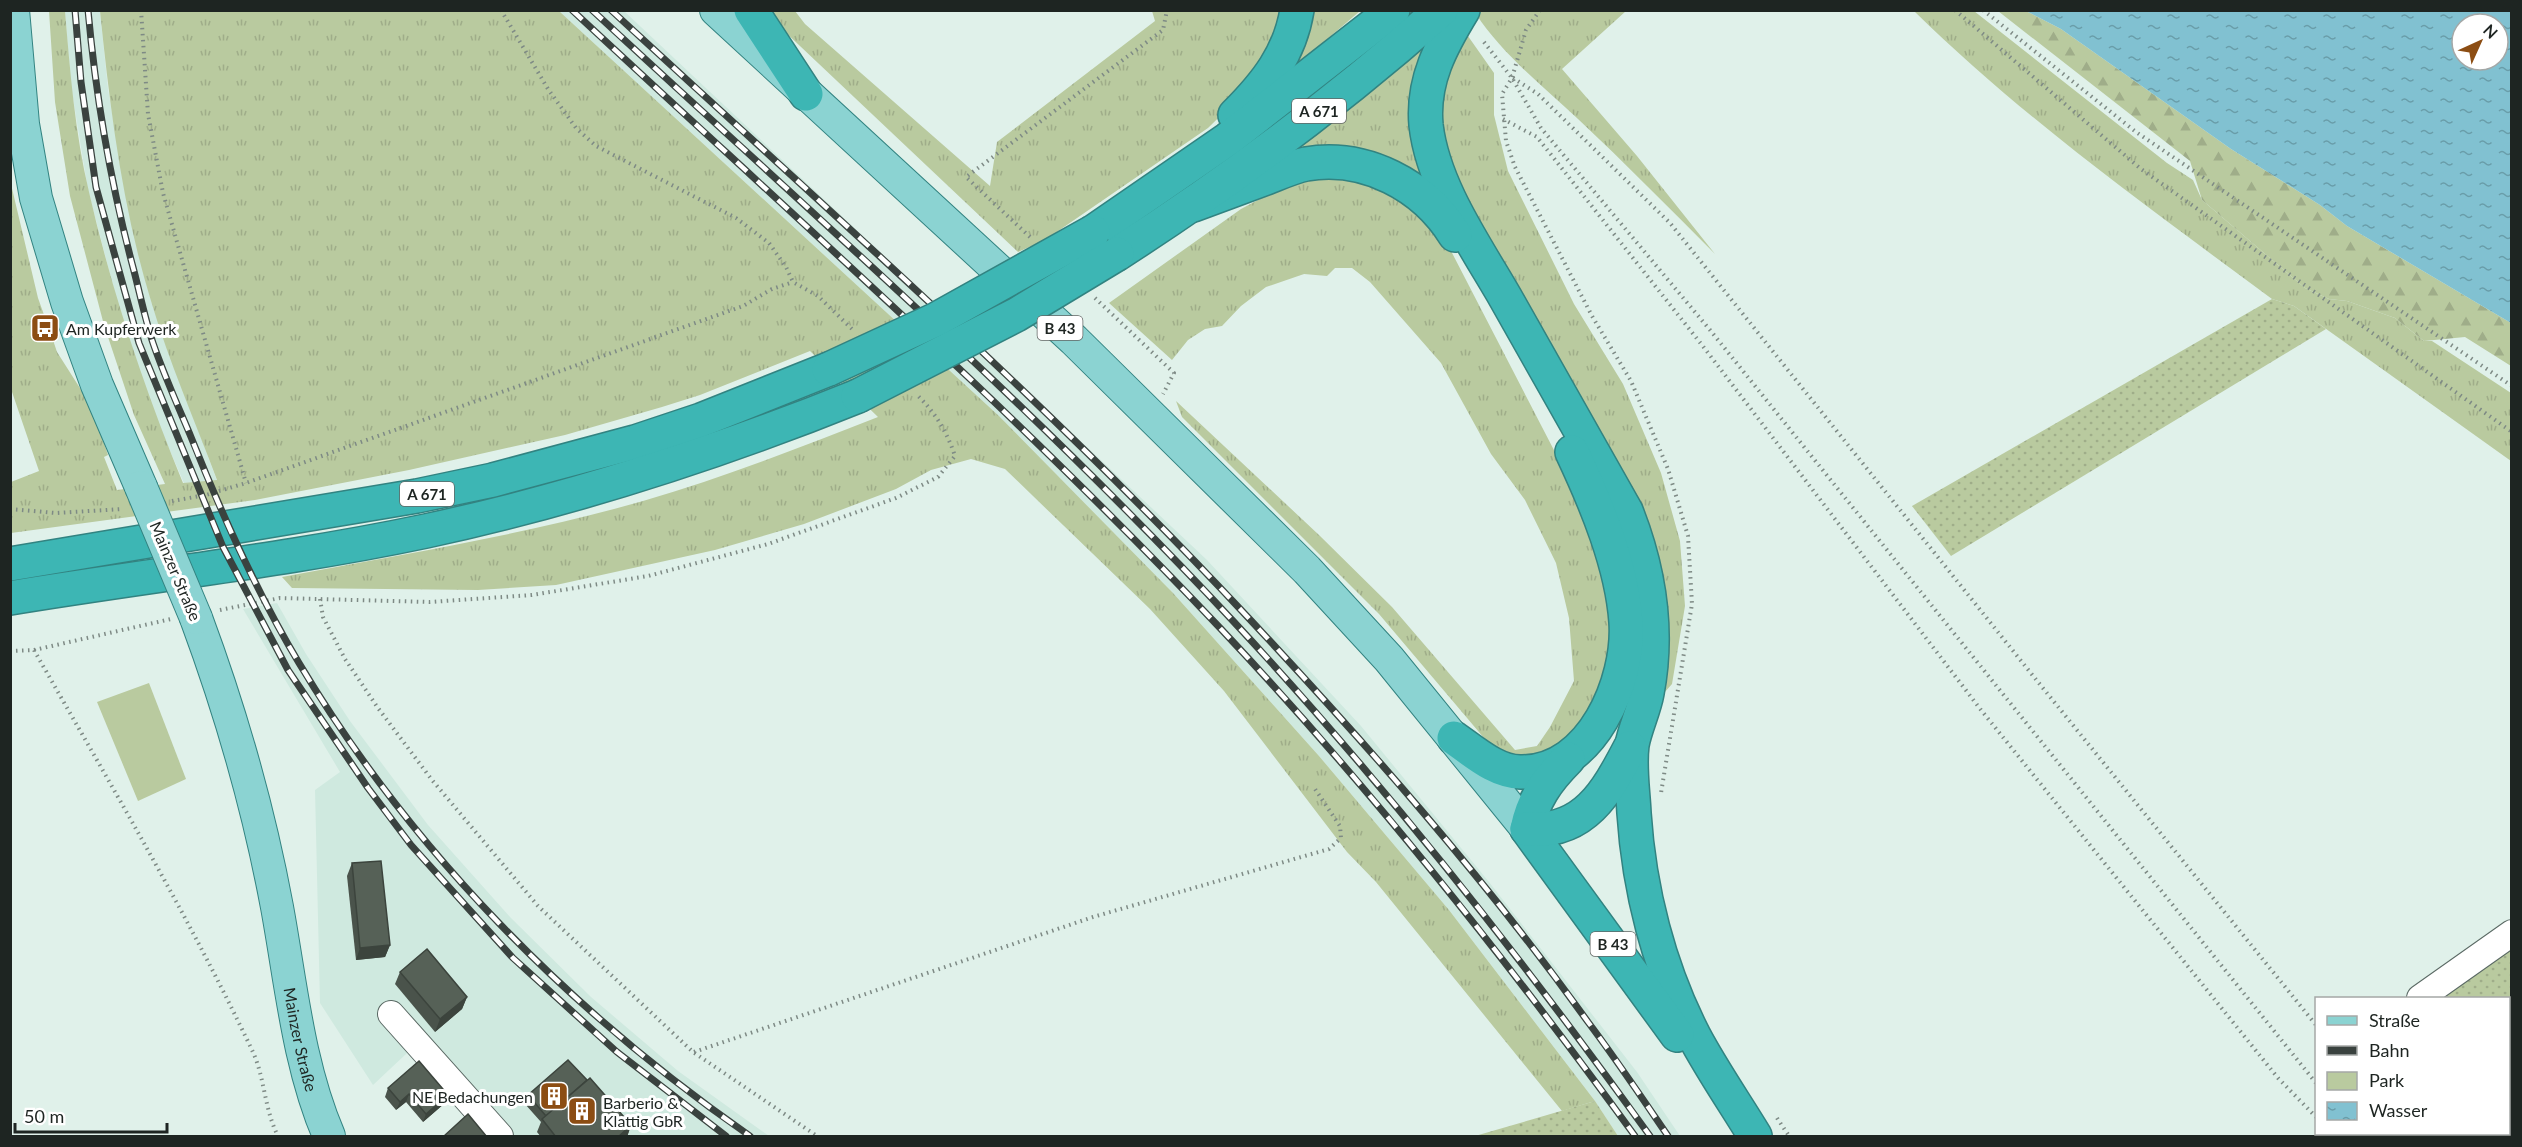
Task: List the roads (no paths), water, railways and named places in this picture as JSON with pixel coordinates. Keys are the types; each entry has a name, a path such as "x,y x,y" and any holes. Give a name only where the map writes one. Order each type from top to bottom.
{"highway":[{"path":"751,10 806,94"},
{"path":"1171,180 1255,95 1275,70 1293,34 1297,10"},
{"name":"A 671","path":"10,564 406,498 493,480 635,442 701,420 829,369 937,319 1094,232 1171,180 1285,97 1393,10"},
{"name":"A 671","path":"10,598 344,546 502,514 680,463 858,396 1005,321 1193,205 1322,109 1441,10"},
{"path":"1193,205 1303,165 1335,163 1367,168 1404,184 1436,209 1449,225 1552,411 1595,507 1619,583 1625,613 1625,645 1616,687 1596,726 1539,794 1531,809 1527,829 1548,831 1569,825 1588,811 1611,785 1632,744 1647,693 1653,640 1649,587 1636,536 1626,511 1470,236 1434,159 1426,124 1427,87 1439,52 1463,10"},
{"path":"1454,738 1486,761 1521,773 1542,770 1568,759"},
{"path":"1632,744 1634,817 1641,872 1662,959 1677,1000 1695,1037 1754,1137"},
{"name":"B 43","path":"1527,829 1634,972 1695,1061 1754,1137"},
{"name":"B 43","path":"1695,1061 1739,1137"}],"main road":[{"name":"Mainzer Straße","path":"13,10 15,120 36,198 67,302 98,385 142,500 196,618 221,684 249,774 276,905 298,1030 329,1137"},
{"name":"B 43","path":"716,10 1074,340 1307,570 1389,659 1527,829"}],"street":[{"path":"2423,997 2511,933"},
{"path":"391,1014 500,1137"}],"water":[{"path":"2026,11 2511,11 2511,323 2347,226 2320,205 2231,149 2061,29"}],"railway":[{"path":"75,10 81,82 96,187 139,343 223,547 288,670 368,788 411,845 513,958 617,1052 726,1136"},
{"path":"88,10 95,76 111,174 153,343 227,524 268,608 299,663 343,732 392,799 444,863 499,924 619,1036 684,1088 750,1136"},
{"path":"572,10 820,238 1064,469 1221,629 1331,751 1436,876 1587,1070 1635,1136"},
{"path":"592,10 1000,386 1158,542 1234,622 1345,745 1502,937 1650,1136"},
{"path":"611,10 932,305 1090,455 1242,611 1378,760 1465,863 1609,1050 1668,1136"}],"place":[{"name":"Am Kupferwerk","path":"45,328"},
{"name":"NE Bedachungen","path":"554,1096"},
{"name":"Barberio & Klattig GbR","path":"582,1111"}]}
